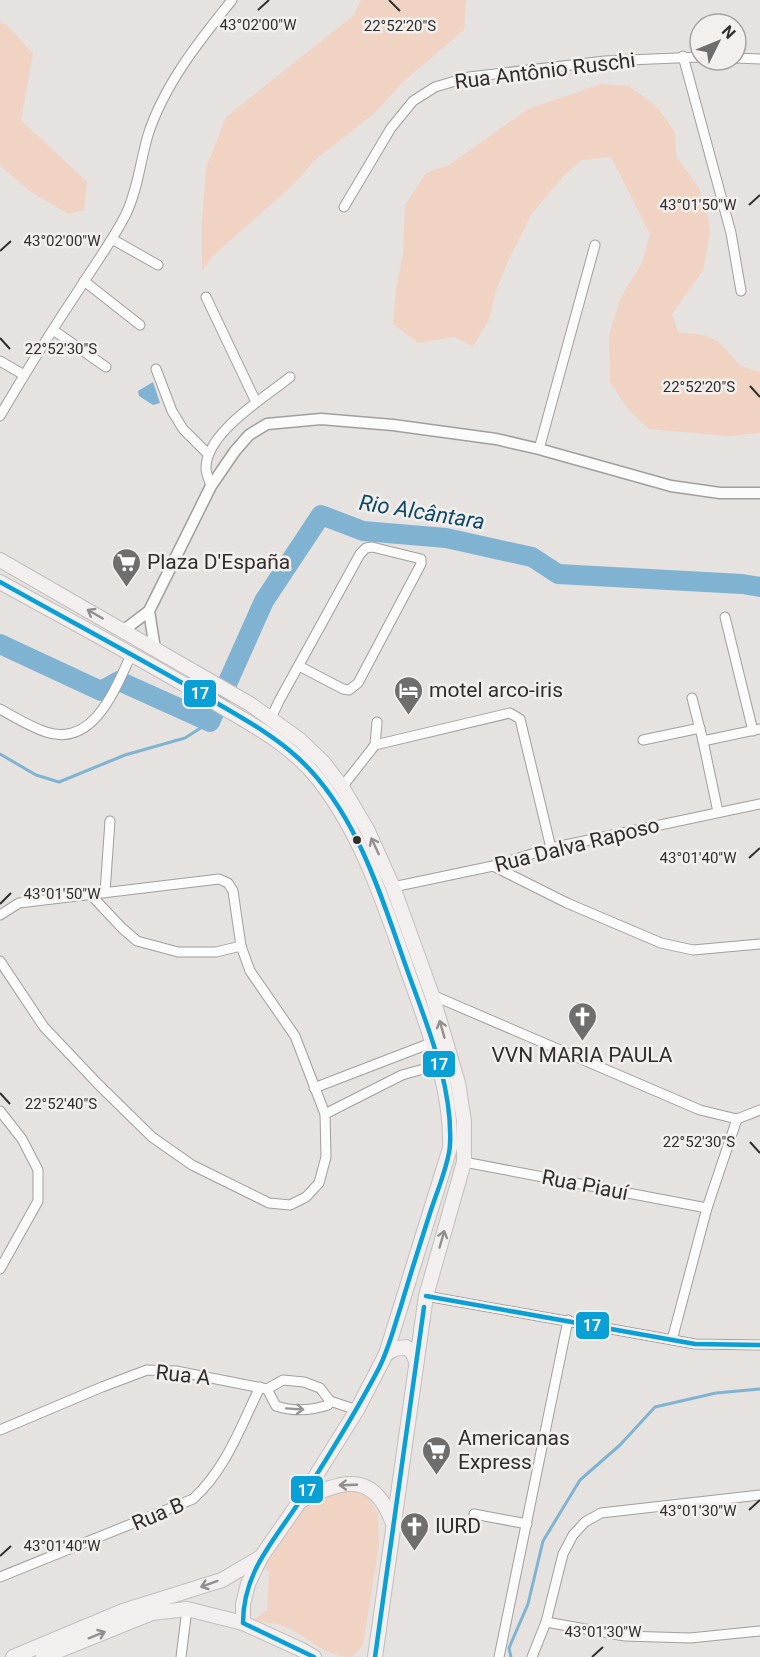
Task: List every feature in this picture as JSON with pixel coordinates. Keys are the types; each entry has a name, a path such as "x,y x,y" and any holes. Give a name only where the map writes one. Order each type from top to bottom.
{"main road":[{"path":"0,560 267,715 300,740 323,762 342,787 367,830 393,887 432,995 458,1083 464,1121 464,1162 426,1296 375,1657"},
{"path":"0,582 174,678 293,752 306,765 333,800 368,866 386,909 438,1065 450,1117 450,1148 386,1354 357,1410 300,1501 261,1557 248,1584 243,1604 243,1623"},
{"path":"386,1354 406,1347 412,1352 416,1361"},
{"path":"300,1501 342,1484 356,1483 371,1490 385,1504 393,1523"},
{"path":"13,1657 123,1611 222,1580 261,1557"},
{"path":"43,1657 152,1612 187,1609 243,1623 314,1657"}],"street":[{"path":"0,416 126,213 135,189 148,135 158,111 184,64 232,0"},
{"path":"683,56 732,233 741,291"},
{"name":"Rua Antônio Ruschi","path":"344,207 391,128 413,101 435,87 469,77 605,61 688,56"},
{"path":"112,238 158,265"},
{"path":"539,448 595,245"},
{"path":"84,281 140,325"},
{"path":"206,297 256,402"},
{"path":"53,330 106,367"},
{"path":"0,361 24,375"},
{"path":"156,369 172,411 183,429 208,454"},
{"path":"211,486 206,469 208,454 237,417 290,377"},
{"path":"124,630 149,612 211,486 235,451 249,435 267,424 321,419 393,425 496,439 539,448 671,486 720,493 760,493"},
{"path":"267,715 299,666 360,554 366,548 372,547 421,559 421,564 358,683 353,688 343,689 299,666"},
{"path":"149,612 155,649"},
{"path":"703,741 757,730 725,617"},
{"path":"0,709 47,733 65,735 84,729 109,699 131,655"},
{"path":"692,698 718,812"},
{"path":"375,745 510,713 514,714 520,719 551,848"},
{"path":"342,787 375,745 377,722"},
{"path":"643,740 700,728"},
{"name":"Rua Dalva Raposo","path":"393,887 493,866 551,848 760,804"},
{"path":"105,892 110,821"},
{"path":"493,866 567,903 661,943 693,950 760,944"},
{"path":"0,915 19,903 219,879 228,883 233,891 240,946 250,971 295,1036 325,1114 326,1157 319,1183 306,1197 290,1205 268,1203 192,1165 152,1137 44,1027 0,961"},
{"path":"90,894 137,941 178,952 216,952 240,946"},
{"path":"432,995 700,1110 737,1119 760,1110"},
{"path":"314,1088 431,1043"},
{"path":"325,1114 402,1074 438,1065"},
{"path":"0,1111 22,1139 38,1170 38,1202 0,1269"},
{"path":"672,1340 707,1208 737,1119"},
{"name":"Rua Piauí","path":"464,1162 707,1208"},
{"path":"426,1296 672,1340 716,1345 760,1345"},
{"path":"499,1657 568,1320"},
{"name":"Rua A","path":"0,1430 147,1370 176,1371 263,1388 283,1380 304,1382 320,1388 330,1401"},
{"path":"263,1388 276,1406 288,1410 315,1409 328,1406 330,1401 357,1410"},
{"name":"Rua B","path":"0,1577 193,1499 208,1485 228,1455 263,1388"},
{"path":"532,1657 546,1622 563,1554 573,1535 585,1522 601,1513 760,1495"},
{"path":"474,1514 527,1524"},
{"path":"182,1657 187,1609"},
{"path":"546,1622 625,1636 690,1638 760,1631"}],"shaded area":[{"path":"361,0 466,0 464,30 404,81 376,112 315,160 293,185 213,256 202,271 202,222 206,168 226,117 354,15"},
{"path":"0,22 7,25 33,54 21,120 87,182 84,210 68,214 28,190 0,165"},
{"path":"601,84 629,86 657,107 675,132 676,156 699,188 709,220 710,234 703,271 672,314 678,332 704,335 719,342 741,366 760,372 760,433 727,436 649,429 628,409 610,382 609,336 621,297 642,263 650,234 611,157 582,160 565,174 531,215 508,261 495,294 490,318 473,346 454,337 418,343 393,324 396,289 403,254 405,205 426,173 449,165 528,109"},
{"path":"348,1488 366,1495 378,1513 379,1545 363,1645 352,1657 334,1654 286,1627 253,1620 267,1610 269,1571 260,1565 298,1510 320,1495"}],"water":[{"path":"153,382 160,403 153,405 139,396 138,391"}],"waterway":[{"name":"Rio Alcântara","path":"0,644 101,691 119,681 210,722 264,601 321,515 363,531 446,538 532,557 558,574 742,584 760,587"},
{"path":"0,754 36,775 59,782 125,755 185,738 210,722"},
{"path":"511,1657 509,1648 528,1604 543,1541 580,1480 620,1445 655,1407 716,1393 760,1389"}],"transit line":[{"name":"17","path":"0,582 252,724 287,748 318,779 352,830 366,858 438,1058 448,1101 449,1153 389,1345 379,1368 342,1433 263,1556 255,1571 244,1604 243,1623 314,1657"},
{"name":"17","path":"426,1296 695,1344 760,1345"},
{"name":"17","path":"375,1657 424,1307"}],"place":[{"name":"Plaza D'España","path":"126,588"},
{"name":"motel arco-iris","path":"408,716"},
{"name":"VVN MARIA PAULA","path":"582,1042"},
{"name":"Americanas Express","path":"437,1476"},
{"name":"IURD","path":"414,1552"}]}
